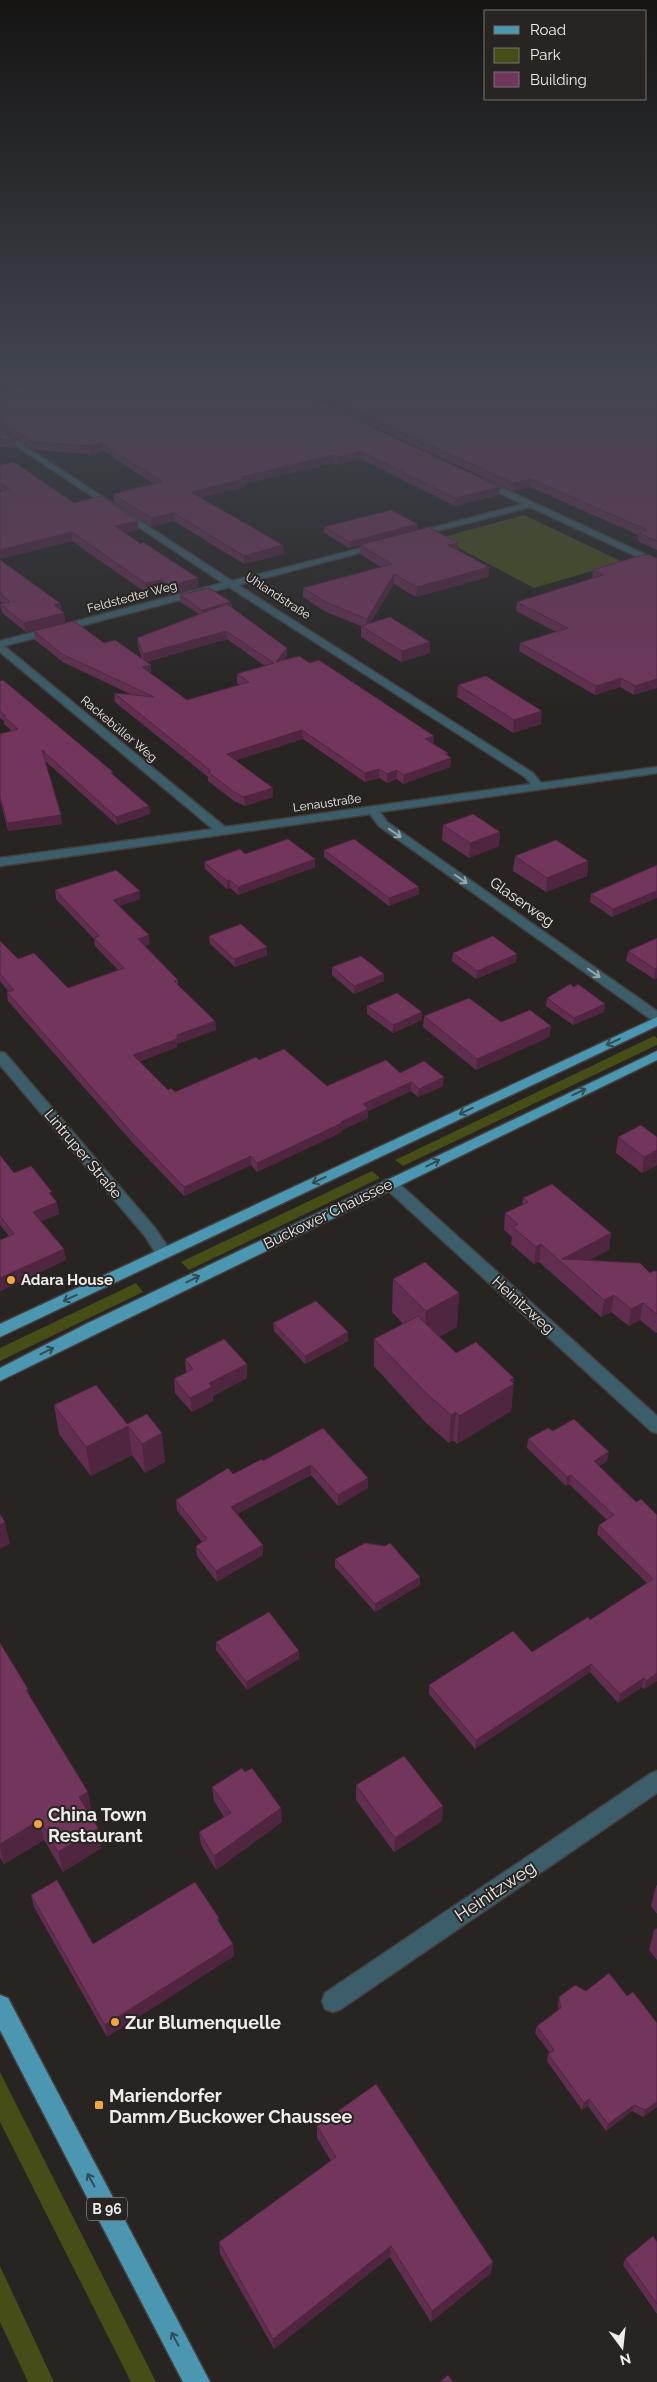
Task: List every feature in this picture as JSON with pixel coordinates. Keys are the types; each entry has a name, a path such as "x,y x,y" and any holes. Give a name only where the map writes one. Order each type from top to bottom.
{"main road":[{"path":"0,1331 657,1021"},
{"name":"Buckower Chaussee","path":"0,1375 94,1327 657,1055"},
{"name":"B 96","path":"0,2006 197,2382"}],"street":[{"name":"Uhlandstraße","path":"89,490 529,775 538,786"},
{"path":"499,490 657,563"},
{"path":"410,536 530,505"},
{"name":"Feldstedter Weg","path":"0,646 391,542"},
{"name":"Rackebüller Weg","path":"0,646 222,830"},
{"name":"Lenaustraße","path":"0,862 657,770"},
{"name":"Glaserweg","path":"373,810 383,824 657,1016"},
{"name":"Lintruper Straße","path":"0,1056 144,1225 164,1253"},
{"name":"Heinitzweg","path":"390,1184 657,1426"},
{"name":"Heinitzweg","path":"333,2001 657,1781"}],"green space":[{"path":"524,515 623,562 534,588 440,538"},
{"path":"654,1036 657,1038 657,1045 403,1166 395,1160"},
{"path":"372,1171 380,1178 189,1270 181,1262"},
{"path":"136,1283 143,1292 0,1361 0,1348"},
{"path":"0,2072 156,2382 131,2382 0,2122"},
{"path":"0,2266 54,2382 28,2382 0,2322"}],"building":[{"path":"6,490 55,490 74,503 101,496 138,521 115,526 198,578 170,586 162,580 145,583 72,532 0,550 0,492"},
{"path":"129,490 199,490 191,492 283,545 244,556 174,513 151,518 113,494"},
{"path":"439,490 487,490 455,498"},
{"path":"556,490 657,490 657,541 639,533 647,530"},
{"path":"391,510 418,524 349,542 324,527"},
{"path":"429,527 458,543 448,545 489,567 417,587 394,574 367,619 326,602 303,588 392,564 360,545"},
{"path":"645,554 657,558 657,679 635,686 621,678 596,686 520,643 568,628 517,602 603,575 593,570"},
{"path":"0,560 60,603 54,605 64,613 24,623 0,604 10,602 0,593"},
{"path":"209,588 231,602 202,610 180,595"},
{"path":"227,604 287,648 276,662 299,656 310,663 319,660 434,736 425,739 448,753 445,754 451,758 404,775 397,770 387,774 379,769 365,773 302,730 227,754 273,788 244,797 234,792 208,772 211,771 114,693 154,697 62,654 34,631 74,621 104,643 115,640 151,665 142,667 187,700 249,682 237,674 274,663 226,631 143,654 137,638"},
{"path":"390,617 430,642 402,651 361,626"},
{"path":"486,676 542,711 514,720 458,685"},
{"path":"3,680 113,772 111,773 149,806 116,817 42,750 61,815 7,823 0,796 0,734 18,729 0,711 0,681"},
{"path":"473,814 500,832 470,843 443,825"},
{"path":"288,839 315,859 238,887 230,880 227,881 204,862 240,849 245,854"},
{"path":"354,839 419,887 389,898 324,850"},
{"path":"556,840 588,861 547,878 515,856"},
{"path":"657,865 657,891 613,909 591,894"},
{"path":"116,870 140,891 113,900 149,935 138,939 178,980 174,981 215,1021 177,1035 177,1039 133,1055 168,1090 171,1088 175,1092 256,1057 259,1060 284,1049 327,1086 386,1060 400,1073 424,1061 444,1077 419,1089 411,1082 363,1104 368,1109 342,1123 257,1163 251,1156 184,1187 132,1133 7,992 14,990 0,974 0,941 18,959 34,953 68,988 124,968 94,938 99,936 55,890"},
{"path":"241,924 267,947 234,959 209,936"},
{"path":"493,936 517,954 477,971 453,953"},
{"path":"657,938 657,968 655,969 628,951"},
{"path":"361,956 384,974 354,986 332,967"},
{"path":"570,984 574,987 578,984 605,1004 574,1018 547,998"},
{"path":"397,993 422,1012 393,1025 367,1006"},
{"path":"469,998 501,1022 530,1010 551,1026 477,1059 424,1016"},
{"path":"641,1125 657,1137 657,1150 644,1157 618,1137"},
{"path":"0,1155 14,1173 31,1166 52,1192 49,1193 57,1202 33,1212 64,1249 0,1278 0,1240 14,1234 0,1216"},
{"path":"552,1184 611,1233 562,1259 640,1263 650,1273 657,1271 657,1314 643,1303 631,1309 614,1295 604,1300 541,1244 536,1247 513,1227 518,1224 505,1213 528,1202 523,1198"},
{"path":"425,1262 459,1293 426,1311 393,1279"},
{"path":"316,1301 348,1332 305,1356 273,1323"},
{"path":"418,1316 456,1353 476,1342 514,1378 510,1380 514,1384 459,1416 456,1412 451,1415 427,1394 374,1339"},
{"path":"224,1339 247,1364 209,1383 212,1387 190,1398 174,1379 193,1369 185,1359"},
{"path":"96,1385 127,1424 147,1414 162,1433 142,1444 128,1426 86,1447 54,1405"},
{"path":"574,1419 609,1452 594,1461 636,1502 641,1499 657,1515 657,1673 646,1681 644,1678 620,1694 591,1664 476,1740 429,1685 513,1631 532,1652 588,1617 590,1620 653,1579 599,1525 614,1515 571,1475 567,1477 528,1439 548,1428 553,1431"},
{"path":"323,1428 368,1478 338,1495 311,1465 231,1507 263,1545 216,1571 196,1546 207,1539 176,1500 228,1468 233,1474 262,1459 263,1461"},
{"path":"0,1514 5,1522 0,1525"},
{"path":"365,1543 385,1546 390,1543 420,1577 375,1604 335,1559"},
{"path":"269,1612 299,1651 246,1682 216,1642"},
{"path":"0,1643 28,1689 26,1690 88,1792 79,1797 98,1828 58,1852 40,1820 0,1844"},
{"path":"404,1756 443,1806 395,1838 356,1785"},
{"path":"242,1768 245,1772 252,1768 281,1808 214,1856 199,1832 231,1813 212,1787"},
{"path":"57,1880 93,1944 195,1882 219,1918 217,1919 233,1944 105,2025 31,1895"},
{"path":"609,1973 627,1996 633,1992 657,2023 657,2102 645,2110 634,2105 608,2124 589,2099 584,2103 548,2054 554,2050 537,2026 561,2008 559,1997 575,1985 586,1991"},
{"path":"376,2084 493,2262 432,2311 391,2246 273,2339 219,2242 336,2157 317,2126"},
{"path":"653,2236 657,2242 657,2304 625,2259"},
{"path":"448,2375 453,2382 440,2382"}],"place":[{"name":"Adara House","path":"11,1280"},
{"name":"China Town Restaurant","path":"38,1824"},
{"name":"Zur Blumenquelle","path":"115,2022"},
{"name":"Mariendorfer Damm/Buckower Chaussee","path":"99,2105"}]}
